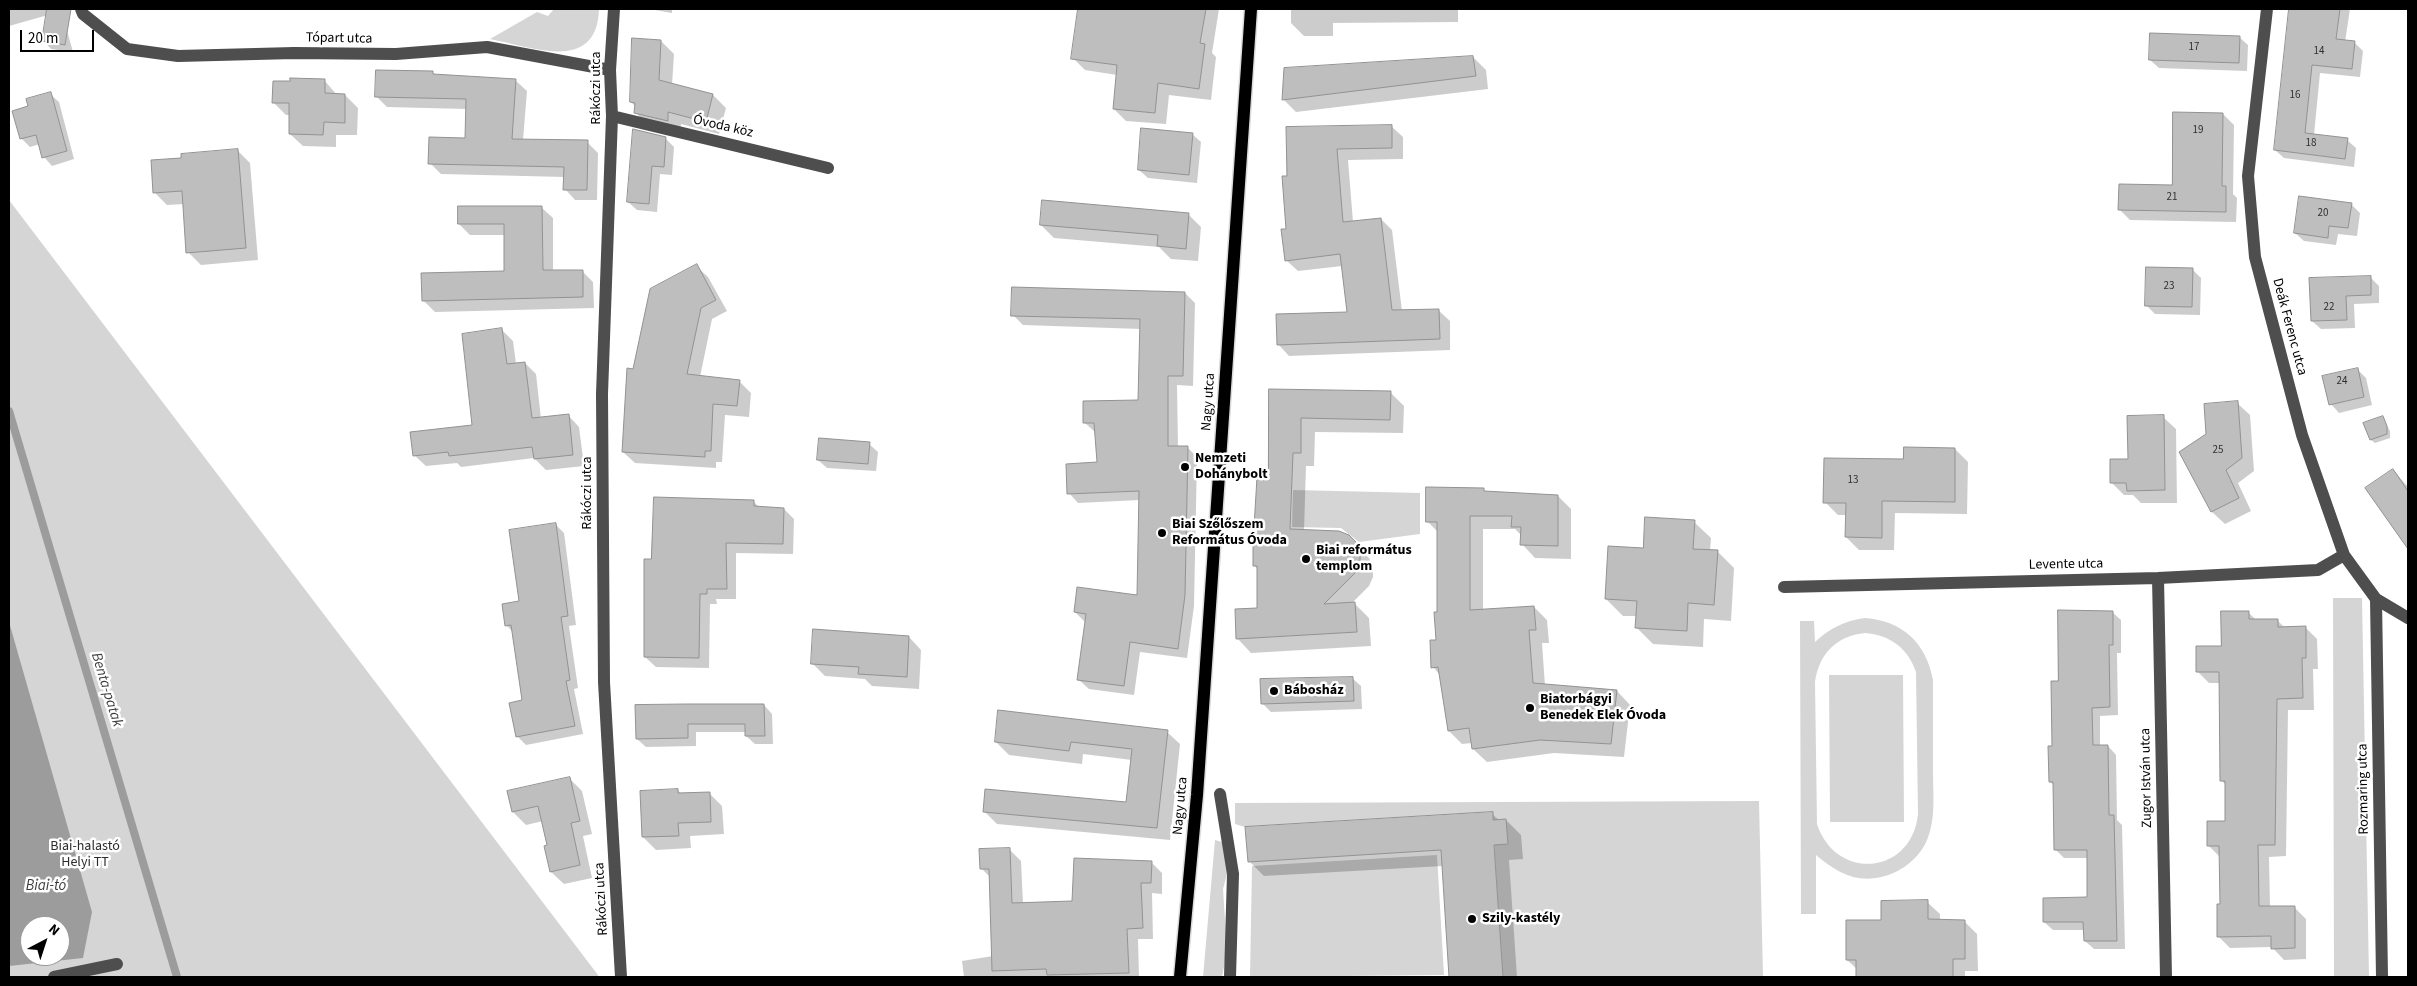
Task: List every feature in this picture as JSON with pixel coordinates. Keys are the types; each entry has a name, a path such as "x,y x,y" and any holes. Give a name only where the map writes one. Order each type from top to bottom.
{"main road":[{"name":"Nagy utca","path":"1180,977 1197,795 1251,9"}],"street":[{"name":"Tópart utca","path":"81,9 83,14 127,49 178,56 294,53 396,54 487,47 610,70"},
{"name":"Rákóczi utca","path":"614,9 610,70 612,116 602,394 604,672 621,977"},
{"name":"Deák Ferenc utca","path":"2267,9 2248,176 2255,257 2302,435 2344,555 2376,600 2408,618"},
{"name":"Óvoda köz","path":"612,116 828,168"},
{"name":"Levente utca","path":"1784,587 2158,578 2318,570 2344,555"},
{"name":"Zugor István utca","path":"2158,578 2166,977"},
{"name":"Rozmaring utca","path":"2376,600 2382,977"},
{"path":"1220,794 1233,874 1230,977"},
{"path":"54,977 117,964"}],"green space":[{"path":"554,9 599,9 595,29 587,42 575,49 560,51 524,47 490,39 537,12 548,16"},
{"name":"Biai-halastó Helyi TT","path":"9,200 598,975 598,977 9,977"},
{"path":"1293,490 1420,493 1420,534 1359,542 1341,528 1292,527"},
{"path":"2333,598 2362,598 2369,977 2334,977"},
{"path":"1857,619 1878,620 1901,629 1918,644 1930,667 1933,680 1932,824 1924,846 1915,858 1898,871 1885,876 1865,879 1856,878 1840,872 1816,855 1816,914 1801,914 1800,621 1814,621 1815,642 1838,626","holes":["1874,634 1897,644 1908,656 1916,672 1918,814 1913,834 1902,849 1888,859 1872,864 1856,862 1840,855 1827,843 1817,824 1815,682 1820,663 1837,642 1855,635"]},
{"path":"1829,675 1903,675 1904,822 1830,822"},
{"path":"1759,801 1763,977 1503,977 1492,812 1245,827 1235,824 1235,803"},
{"path":"1215,840 1222,842 1231,859 1223,889 1227,951 1222,977 1203,977"},
{"path":"1437,855 1444,975 1250,977 1252,866"}],"water":[{"name":"Biai-tó","path":"9,622 92,912 83,958 70,959 70,916 20,916 20,965 9,966"}],"building":[{"path":"47,9 71,9 65,45 42,41"},
{"path":"1078,9 1206,9 1200,43 1205,44 1199,89 1158,83 1155,113 1113,109 1117,65 1071,59"},
{"path":"2289,9 2340,9 2336,39 2355,41 2352,69 2312,65 2305,133 2348,138 2345,159 2274,150"},
{"path":"2150,33 2240,36 2239,63 2149,60"},
{"path":"632,38 661,40 659,80 713,94 706,122 668,112 668,121 634,113 635,103 630,102"},
{"path":"1473,56 1476,76 1282,100 1284,68"},
{"path":"376,70 433,71 433,74 516,79 512,139 588,140 587,190 563,190 564,167 428,164 429,137 465,138 466,99 375,97"},
{"path":"290,78 325,79 325,93 345,94 345,123 324,122 323,135 289,134 289,103 272,103 273,81 290,81"},
{"path":"51,92 67,151 42,158 36,135 20,139 12,111 28,106 26,99"},
{"path":"2173,112 2223,113 2222,186 2226,186 2226,212 2118,210 2119,184 2172,185"},
{"path":"1392,125 1392,148 1337,149 1343,222 1381,218 1392,310 1439,309 1440,339 1277,345 1276,314 1347,312 1340,254 1285,261 1281,229 1286,229 1282,176 1287,176 1286,127"},
{"path":"1141,128 1193,133 1189,175 1138,170"},
{"path":"633,129 666,137 664,167 652,166 649,204 627,202"},
{"path":"238,149 246,248 186,253 182,191 153,193 151,160 181,158 181,154"},
{"path":"2299,196 2352,203 2348,228 2329,226 2328,238 2294,233"},
{"path":"1042,200 1189,213 1186,249 1157,246 1158,235 1040,225"},
{"path":"458,206 542,206 543,270 583,270 583,297 422,301 421,273 504,271 504,224 458,224"},
{"path":"697,264 716,300 701,308 687,374 740,380 737,406 713,404 711,451 705,451 705,457 622,452 627,368 633,369 650,289"},
{"path":"2146,267 2193,268 2192,307 2145,306"},
{"path":"2371,276 2371,295 2346,296 2347,320 2311,321 2309,278"},
{"path":"1012,287 1185,292 1183,376 1168,376 1168,446 1188,446 1185,595 1178,649 1130,642 1124,686 1077,680 1086,614 1074,612 1077,587 1137,595 1139,491 1067,494 1066,464 1097,462 1094,423 1083,423 1083,401 1138,400 1140,319 1011,316"},
{"path":"502,328 507,364 525,362 532,418 569,414 573,455 534,459 532,447 449,456 448,452 413,456 410,432 472,425 462,334"},
{"path":"2358,368 2364,397 2329,405 2322,376"},
{"path":"1269,389 1391,391 1390,420 1301,418 1301,453 1293,453 1290,529 1339,531 1349,535 1356,542 1360,552 1360,562 1356,572 1324,604 1355,602 1357,632 1236,639 1235,609 1257,608 1257,566 1253,566 1253,544 1257,477 1268,477"},
{"path":"2238,401 2242,458 2226,470 2239,498 2211,512 2179,452 2206,434 2204,404"},
{"path":"2164,415 2165,490 2127,491 2126,483 2110,483 2110,459 2128,459 2127,416"},
{"path":"2383,416 2387,426 2387,434 2370,440 2363,423"},
{"path":"819,438 870,442 868,464 817,460"},
{"path":"1904,447 1955,448 1955,502 1882,501 1882,538 1845,537 1846,503 1823,503 1824,458 1903,459"},
{"path":"2393,469 2408,491 2408,549 2365,488"},
{"path":"1426,487 1484,488 1484,491 1558,495 1558,546 1520,545 1521,527 1511,527 1512,516 1470,516 1470,610 1534,606 1536,630 1529,630 1533,683 1617,690 1611,744 1540,740 1472,749 1469,728 1448,731 1438,667 1431,668 1430,640 1436,640 1434,612 1437,612 1437,522 1426,522"},
{"path":"654,497 754,500 754,506 784,508 783,544 726,543 727,589 707,589 707,594 700,594 699,658 644,657 644,559 651,559"},
{"path":"1645,517 1695,520 1693,549 1718,550 1714,605 1688,603 1687,631 1635,628 1637,601 1605,599 1608,546 1643,548"},
{"path":"556,523 568,616 561,617 570,680 566,681 575,726 516,737 509,703 522,700 511,625 505,626 502,604 519,601 509,530"},
{"path":"2058,610 2113,611 2113,645 2109,645 2110,707 2092,708 2093,745 2108,745 2109,815 2114,815 2117,941 2084,941 2083,922 2043,922 2043,898 2087,897 2087,850 2054,850 2053,782 2049,782 2048,746 2052,746 2051,681 2058,681"},
{"path":"2221,611 2249,611 2249,619 2278,619 2278,627 2306,626 2306,658 2302,658 2303,698 2277,699 2275,845 2258,845 2259,906 2295,906 2295,948 2271,949 2271,936 2217,937 2217,904 2220,904 2219,846 2207,846 2207,821 2225,821 2225,781 2220,781 2219,672 2196,672 2196,646 2221,646"},
{"path":"813,629 909,636 907,677 858,674 859,667 811,664"},
{"path":"1353,677 1354,701 1261,704 1260,679"},
{"path":"764,704 765,736 745,736 745,724 688,724 688,738 636,739 635,705"},
{"path":"998,710 1168,730 1157,828 983,812 985,789 1126,802 1132,749 1071,742 1069,751 995,742"},
{"path":"570,777 580,821 571,823 580,865 550,872 544,846 547,845 538,806 512,812 507,791"},
{"path":"678,789 678,793 710,792 711,822 678,823 679,836 642,837 640,791"},
{"name":"Szily-kastély","path":"1493,812 1493,820 1506,819 1508,844 1494,845 1503,977 1449,977 1441,850 1248,862 1245,827"},
{"path":"1010,848 1012,903 1072,901 1074,858 1152,861 1151,883 1141,883 1143,928 1127,929 1129,973 1047,975 1046,969 992,971 989,869 980,869 979,849"},
{"path":"1928,900 1928,919 1965,920 1965,959 1953,959 1953,977 1856,977 1856,960 1846,960 1846,920 1881,920 1881,901"}],"waterway":[{"name":"Benta-patak","path":"9,411 177,977"}],"place":[{"name":"Nemzeti Dohánybolt","path":"1185,467"},
{"name":"Biai Szőlőszem Református Óvoda","path":"1162,533"},
{"name":"Biai református templom","path":"1306,559"},
{"name":"Bábosház","path":"1274,691"},
{"name":"Biatorbágyi Benedek Elek Óvoda","path":"1530,708"},
{"name":"Szily-kastély","path":"1472,919"}]}
